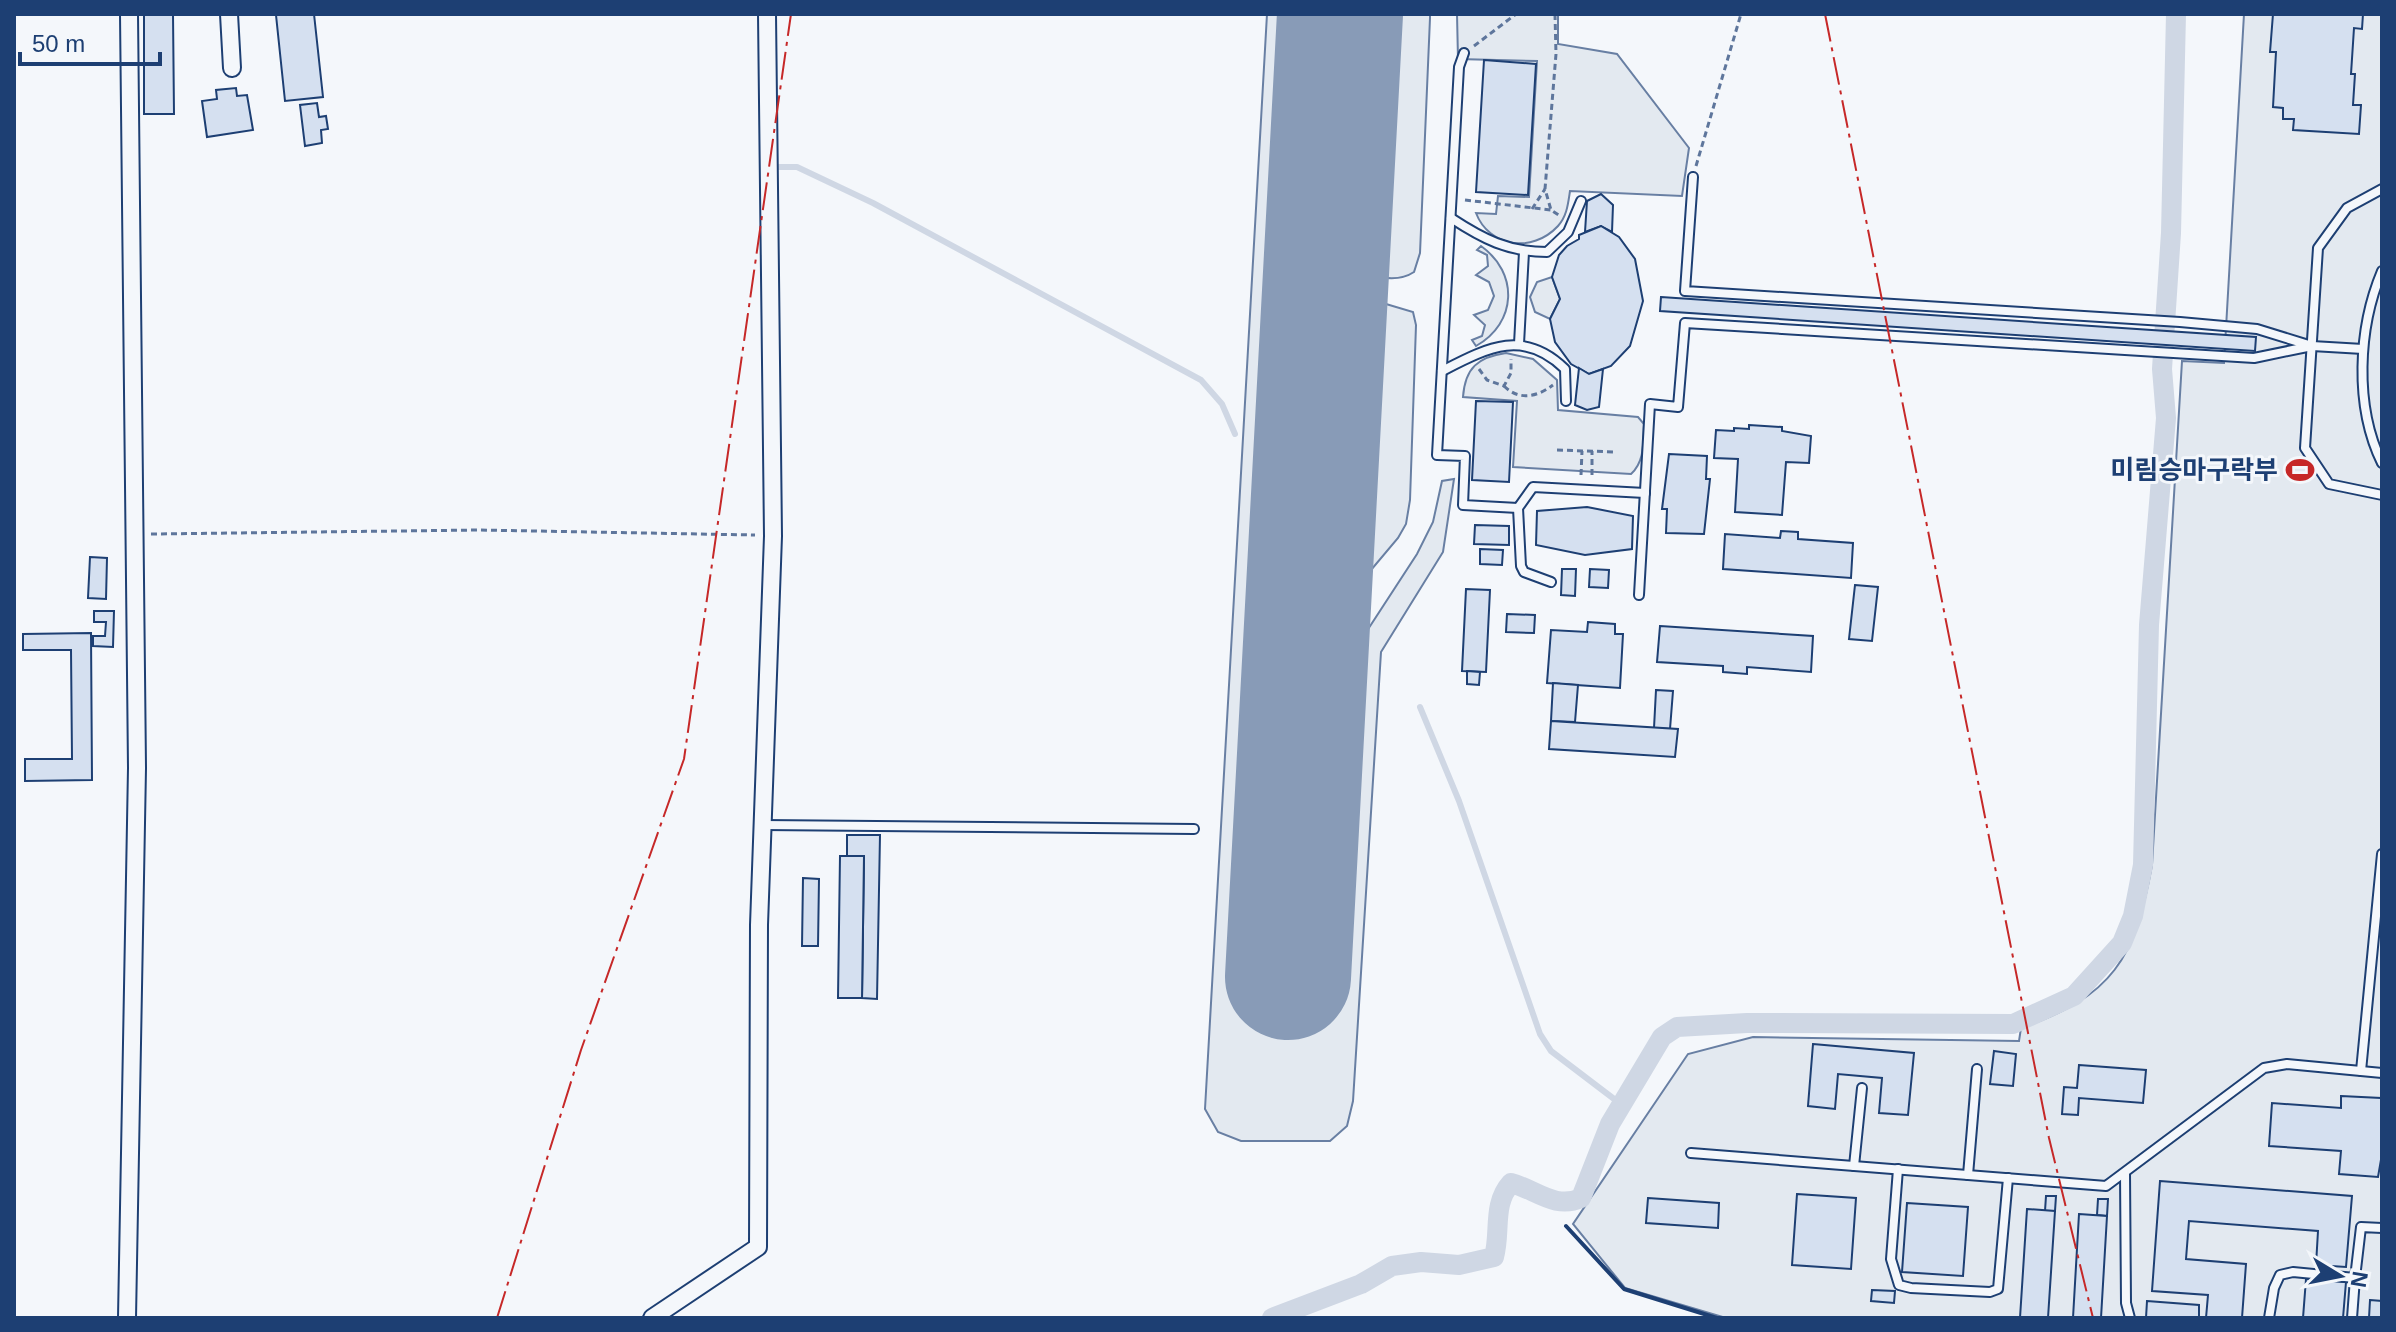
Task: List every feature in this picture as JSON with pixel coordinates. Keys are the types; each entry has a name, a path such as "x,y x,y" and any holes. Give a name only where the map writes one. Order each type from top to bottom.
{"street":[{"path":"127,1318 137,768 129,14"},
{"path":"229,14 232,68"},
{"path":"652,1318 758,1247 763,825 773,536 767,14"}],"lane":[{"path":"1464,53 1459,67 1437,455 1465,456 1463,505 1518,508"},
{"path":"1693,177 1685,291 2180,322 2257,329 2312,346 2363,349"},
{"path":"2382,189 2347,208 2318,248 2305,448 2329,484 2382,495"},
{"path":"1451,218 1498,246 1524,252 1547,252 1571,224 1581,201"},
{"path":"1519,344 1524,252"},
{"path":"2382,271 2363,349 2365,404 2382,463"},
{"path":"1639,595 1650,404 1678,407 1685,323 2254,358 2312,346"},
{"path":"1442,371 1506,344 1519,344 1548,353 1565,369 1566,401"},
{"path":"1551,582 1524,572 1521,566 1518,508 1533,487 1645,493"},
{"path":"763,825 1194,829"},
{"path":"2361,1071 2382,854"},
{"path":"1691,1153 2106,1186 2264,1068 2287,1064 2382,1073"},
{"path":"1968,1175 1977,1069"},
{"path":"1854,1166 1862,1088"},
{"path":"1898,1169 1891,1259 1893,1275 1899,1285 1911,1288 1998,1289 2008,1178"},
{"path":"2125,1173 2126,1303 2130,1318"},
{"path":"2352,1318 2361,1227 2382,1228"},
{"path":"2269,1318 2274,1288 2280,1275 2293,1272 2355,1278"}],"path":[{"path":"1464,53 1516,14"},
{"path":"1551,210 1545,189 1556,54 1555,14"},
{"path":"1693,177 1741,14"},
{"path":"1532,209 1545,189"},
{"path":"1452,199 1502,202 1551,210 1571,224"},
{"path":"1504,386 1511,373 1506,344"},
{"path":"1472,356 1487,380 1504,386 1515,395 1529,397 1542,393 1565,369"},
{"path":"1557,450 1616,452"},
{"path":"1581,489 1582,451"},
{"path":"1591,489 1592,451"},
{"path":"135,534 480,530 773,536"}],"shaded area":[{"path":"1267,14 1311,14 1254,985 1316,988 1333,683 1417,554 1433,522 1442,481 1454,479 1443,552 1381,652 1353,1101 1347,1126 1330,1141 1241,1141 1218,1132 1205,1109"},
{"path":"1368,14 1430,14 1420,253 1414,272 1395,278 1362,272 1355,260"},
{"path":"1457,14 1558,14 1558,44 1617,54 1689,148 1682,196 1570,191 1563,218 1548,235 1536,241 1512,243 1491,233 1476,213 1496,214 1498,196 1529,197 1537,61 1458,59"},
{"name":"미림승마구락부","path":"2244,14 2382,14 2382,1318 1726,1318 1625,1288 1573,1224 1688,1054 1753,1037 2019,1041 2021,1028 2052,1016 2098,987 2115,970 2127,949 2137,926 2152,865 2182,361 2224,363"},
{"path":"1481,246 1502,270 1508,298 1499,324 1490,336 1476,346 1472,340 1482,336 1485,325 1474,315 1488,310 1494,296 1489,282 1476,275 1488,266 1487,255 1477,250"},
{"path":"1552,277 1560,299 1550,319 1535,312 1530,297 1537,282"},
{"path":"1386,304 1413,312 1416,325 1410,500 1406,524 1398,538 1350,595 1341,592 1337,585 1353,318 1361,307"},
{"path":"1506,353 1533,359 1557,380 1558,410 1638,417 1644,424 1642,451 1636,469 1631,474 1513,467 1517,401 1463,397 1470,371 1488,357"}],"building":[{"path":"144,14 173,14 174,114 144,114"},
{"path":"314,14 323,97 285,101 276,15"},
{"path":"2273,14 2363,14 2362,29 2354,28 2351,74 2355,74 2353,105 2361,105 2359,134 2293,130 2294,119 2283,119 2283,108 2273,107 2276,52 2270,52"},
{"path":"1484,60 1536,64 1528,195 1476,192"},
{"path":"236,88 237,96 247,95 253,130 207,137 202,101 217,99 216,90"},
{"path":"317,103 319,117 326,116 328,129 321,130 322,143 305,146 300,105"},
{"path":"1601,194 1613,205 1612,232 1601,226 1585,232 1587,201"},
{"path":"1601,226 1619,237 1635,259 1643,301 1630,346 1611,366 1589,374 1571,364 1555,342 1550,319 1560,299 1552,277 1559,255 1567,246 1579,239 1579,235"},
{"path":"1661,297 2256,337 2255,351 1660,311"},
{"path":"1579,368 1589,374 1603,369 1599,407 1587,410 1575,405"},
{"path":"1476,401 1513,402 1509,482 1472,480"},
{"path":"1749,425 1782,427 1782,431 1811,436 1809,463 1786,462 1782,515 1735,512 1738,459 1714,458 1716,430 1749,429"},
{"path":"1669,454 1707,456 1706,479 1710,479 1704,534 1666,533 1667,509 1662,509"},
{"path":"1587,507 1633,516 1632,549 1585,555 1536,545 1537,511"},
{"path":"1475,525 1509,526 1509,545 1474,544"},
{"path":"1781,531 1798,532 1798,539 1853,543 1851,578 1723,569 1725,534 1780,538"},
{"path":"1480,549 1503,550 1502,565 1480,564"},
{"path":"90,557 107,558 106,599 88,598"},
{"path":"1562,569 1576,569 1575,596 1561,595"},
{"path":"1590,569 1609,570 1608,588 1589,587"},
{"path":"1855,585 1878,587 1872,641 1849,639"},
{"path":"1466,589 1490,590 1486,672 1462,671"},
{"path":"94,611 114,611 113,647 93,646 93,636 105,636 106,622 94,622"},
{"path":"1507,614 1535,615 1534,633 1506,632"},
{"path":"1588,622 1615,624 1615,634 1623,634 1620,688 1547,683 1551,630 1587,632"},
{"path":"1660,626 1813,636 1811,672 1747,667 1747,674 1723,672 1723,666 1657,662"},
{"path":"91,633 92,780 25,781 25,759 72,759 71,650 23,650 23,634"},
{"path":"1467,671 1480,672 1479,685 1467,684"},
{"path":"1553,683 1578,685 1575,722 1551,721"},
{"path":"1656,690 1673,691 1670,729 1654,728"},
{"path":"1551,721 1678,729 1675,757 1549,749"},
{"path":"847,835 880,835 877,999 862,998 864,856 847,856"},
{"path":"840,856 864,856 862,998 838,998"},
{"path":"803,878 819,879 818,946 802,946"},
{"path":"1813,1044 1914,1053 1908,1115 1879,1113 1882,1078 1838,1074 1835,1109 1808,1106"},
{"path":"1994,1051 2016,1054 2013,1086 1990,1084"},
{"path":"2079,1065 2146,1070 2143,1103 2079,1098 2078,1115 2062,1114 2064,1087 2077,1088"},
{"path":"2341,1096 2381,1098 2382,1154 2378,1177 2339,1174 2341,1151 2269,1146 2272,1103 2341,1108"},
{"path":"2160,1181 2352,1196 2346,1267 2316,1265 2318,1231 2189,1221 2186,1259 2246,1264 2242,1318 2206,1318 2208,1295 2152,1291"},
{"path":"1797,1194 1856,1198 1851,1269 1792,1265"},
{"path":"2046,1196 2056,1196 2055,1211 2045,1211"},
{"path":"1648,1198 1719,1203 1718,1228 1646,1223"},
{"path":"2098,1199 2108,1199 2107,1216 2097,1215"},
{"path":"1907,1203 1968,1207 1963,1276 1902,1272"},
{"path":"2027,1209 2055,1211 2048,1318 2020,1318"},
{"path":"2079,1214 2107,1216 2101,1318 2073,1318"},
{"path":"2306,1279 2346,1282 2343,1318 2303,1318"},
{"path":"1872,1290 1895,1291 1894,1303 1871,1301"},
{"path":"2370,1300 2382,1301 2382,1318 2369,1318"},
{"path":"2147,1301 2199,1305 2199,1318 2146,1318"}],"waterway":[{"path":"1272,1318 1361,1284 1392,1266 1421,1262 1459,1265 1494,1257 1501,1200 1511,1183 1562,1202 1581,1198 1610,1124 1662,1037 1677,1027 1747,1023 2013,1024 2074,996 2122,943 2133,916 2143,865 2149,625 2166,418 2162,369 2171,233 2176,14"},
{"path":"777,167 797,167 873,203 1201,380 1222,404 1235,434"},
{"path":"1420,707 1459,801 1540,1034 1551,1051 1622,1105"}],"runway":[{"path":"1288,977 1340,14"}],"wall":[{"path":"1566,1226 1624,1289 1717,1318"}],"power":[{"path":"497,1318 581,1050 684,759 791,14"},
{"path":"1825,14 2049,1138 2093,1318"}],"place":[{"name":"미림승마구락부","path":"2300,470"}]}
